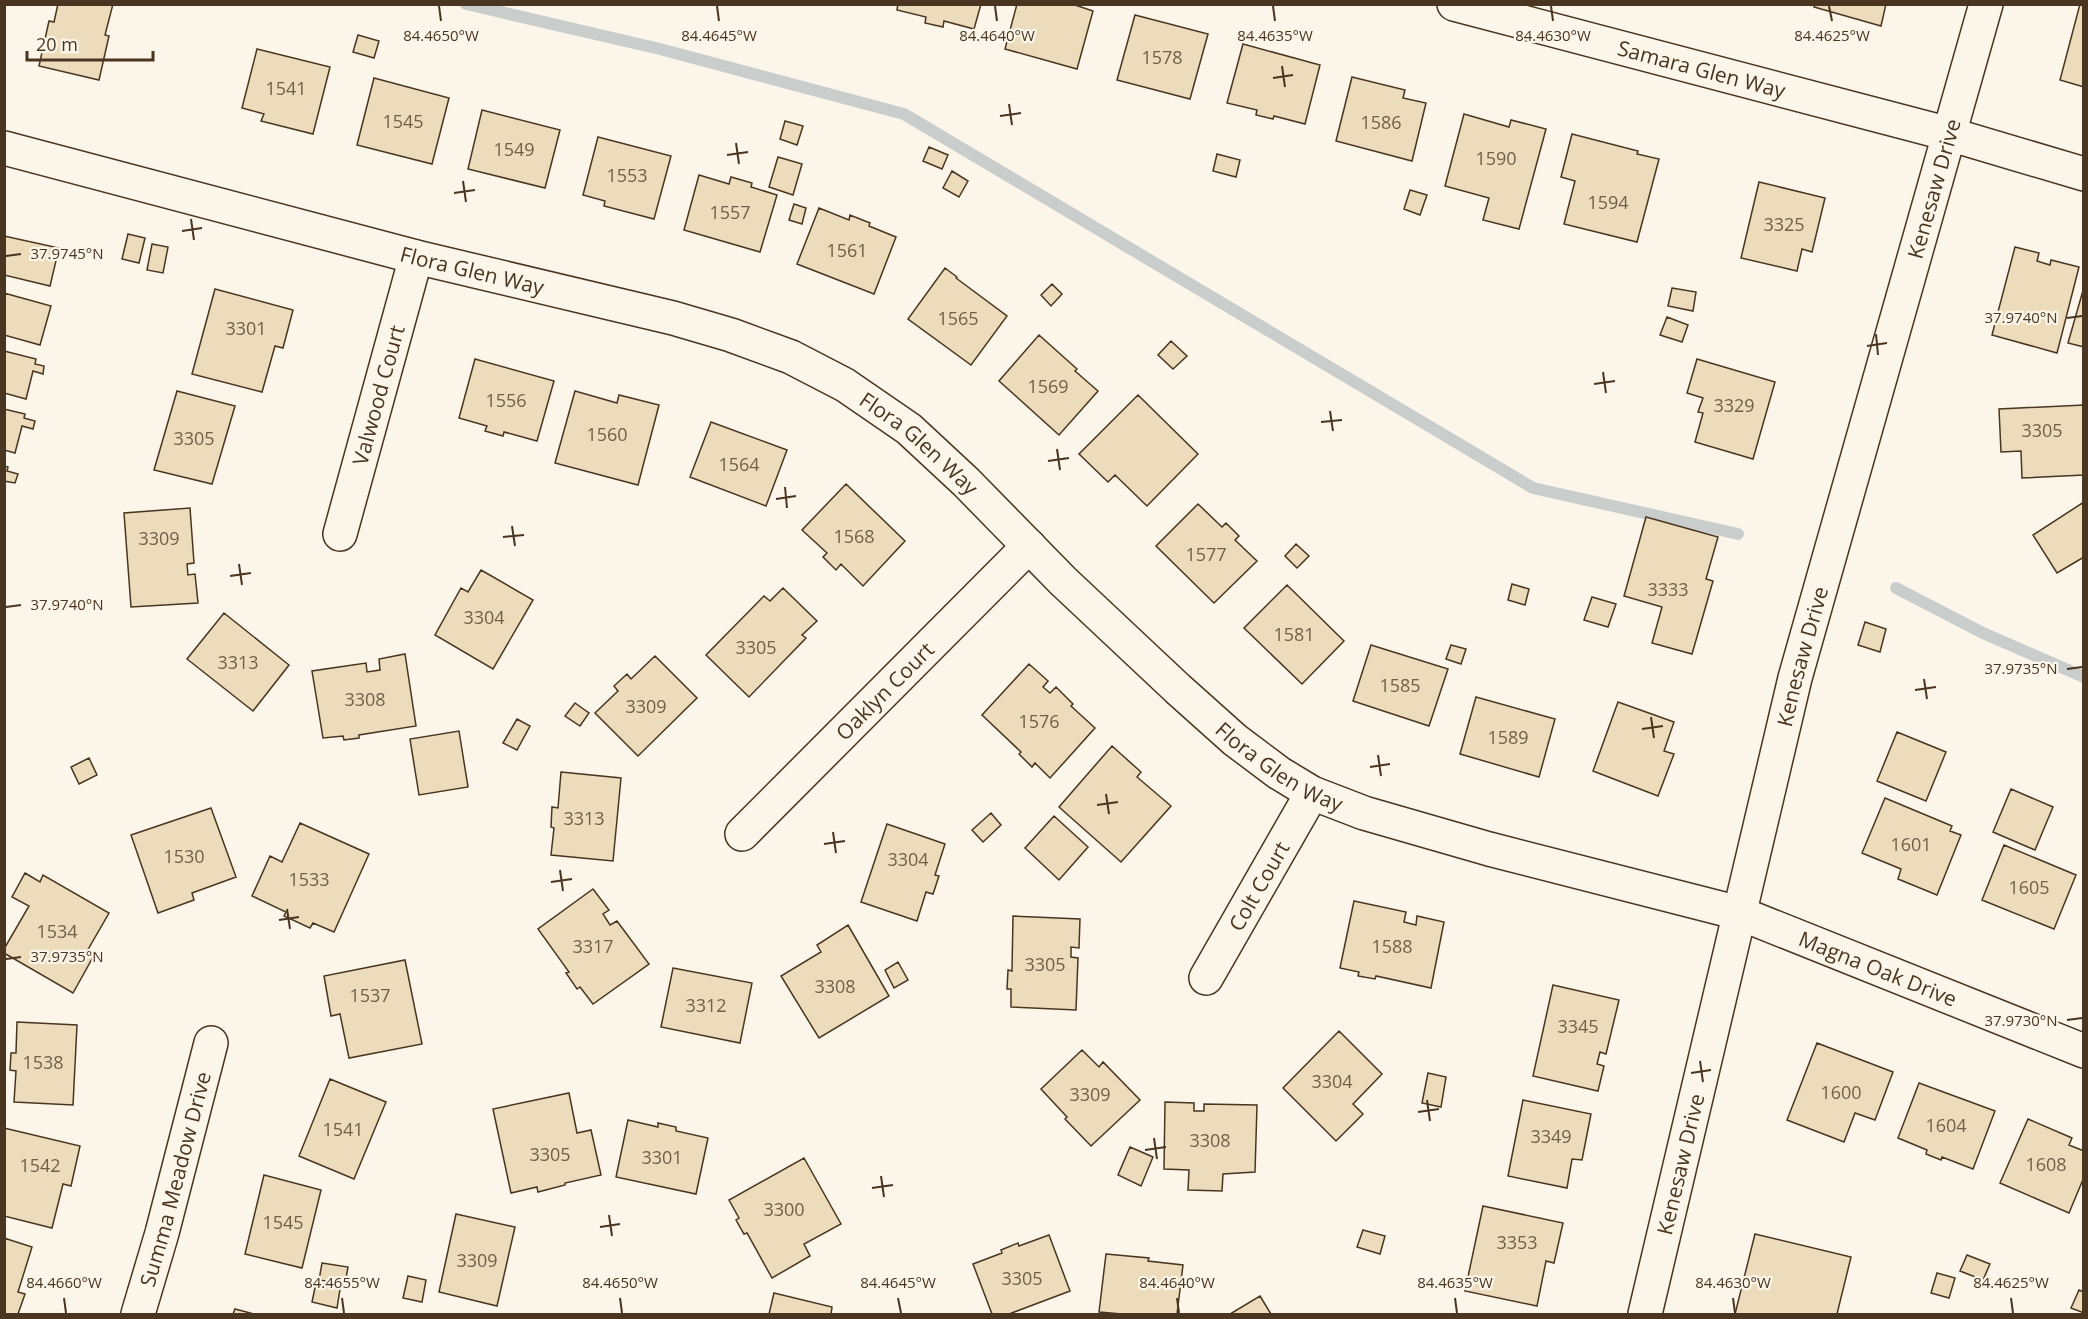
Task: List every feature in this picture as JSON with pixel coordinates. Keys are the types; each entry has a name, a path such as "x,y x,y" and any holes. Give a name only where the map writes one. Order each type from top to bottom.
{"street":[{"name":"Samara Glen Way","path":"1454,4 1949,134 2084,174"},
{"name":"Kenesaw Drive","path":"1644,1314 1795,678 1986,4"},
{"name":"Flora Glen Way","path":"4,148 416,257 673,318 731,335 791,357 845,385 909,429 966,482 1071,589 1235,740 1279,773 1312,793 1364,813 1739,913"},
{"name":"Valwood Court","path":"340,534 416,257"},
{"name":"Oaklyn Court","path":"742,834 1029,546"},
{"name":"Colt Court","path":"1206,978 1312,793"},
{"name":"Magna Oak Drive","path":"1739,913 2084,1051"},
{"name":"Summa Meadow Drive","path":"138,1314 162,1233 211,1043"}],"building":[{"path":"58,4 113,4 105,35 109,36 99,80 39,66 49,21 54,22"},
{"path":"898,4 981,4 974,29 944,21 943,27 925,23 926,17 897,10"},
{"path":"1017,4 1072,4 1093,11 1077,69 1005,49"},
{"path":"1815,4 1886,4 1881,26 1814,7"},
{"path":"2080,4 2084,4 2084,87 2060,80"},
{"path":"1135,15 1208,34 1190,99 1117,80"},
{"path":"358,35 379,41 374,58 353,52"},
{"path":"1243,44 1320,65 1305,124 1274,116 1273,119 1256,115 1257,110 1227,103"},
{"path":"257,49 330,67 313,134 261,121 264,114 242,108"},
{"path":"1352,77 1405,90 1403,98 1426,103 1412,161 1336,141"},
{"path":"374,78 449,98 432,164 357,145"},
{"path":"482,110 560,130 545,188 468,169"},
{"path":"1464,114 1509,127 1511,120 1546,129 1519,229 1483,220 1489,198 1445,186"},
{"path":"785,121 803,126 797,145 780,139"},
{"path":"1572,134 1638,151 1637,154 1659,159 1637,242 1564,224 1575,181 1561,177"},
{"path":"598,137 671,156 654,219 604,206 605,201 583,195"},
{"path":"929,147 948,155 942,169 923,161"},
{"path":"1217,154 1240,160 1236,177 1213,171"},
{"path":"778,157 802,164 793,195 769,187"},
{"path":"952,171 968,181 959,197 943,188"},
{"path":"699,175 729,184 731,177 752,183 751,187 777,195 760,252 684,230"},
{"path":"1759,182 1825,198 1812,252 1802,249 1797,271 1741,258"},
{"path":"1410,190 1427,195 1420,215 1404,209"},
{"path":"794,204 806,208 802,224 789,220"},
{"path":"819,208 849,220 850,215 896,237 874,294 797,264"},
{"path":"128,234 145,238 139,263 122,259"},
{"path":"4,236 59,248 50,286 4,275"},
{"path":"152,244 168,247 163,273 147,270"},
{"path":"2015,247 2039,253 2037,261 2050,265 2051,260 2079,267 2057,353 1992,335"},
{"path":"945,268 1007,316 971,365 908,319"},
{"path":"1052,284 1062,294 1051,306 1041,295"},
{"path":"2084,287 2084,347 2068,343"},
{"path":"1672,288 1696,292 1693,311 1668,306"},
{"path":"215,289 293,310 283,348 275,346 262,392 192,374"},
{"path":"4,293 51,306 40,345 4,335"},
{"path":"1667,317 1688,325 1682,342 1660,335"},
{"path":"1039,335 1098,391 1059,435 999,381"},
{"path":"1171,341 1187,356 1173,369 1158,355"},
{"path":"4,351 36,359 35,364 44,366 43,374 33,371 26,399 4,393"},
{"path":"475,359 554,381 537,441 504,432 503,436 485,431 487,426 459,418"},
{"path":"1697,359 1775,382 1753,459 1695,442 1703,413 1698,412 1703,398 1687,393"},
{"path":"177,391 235,406 212,484 154,470"},
{"path":"575,391 617,403 619,395 659,405 638,485 555,463"},
{"path":"1138,395 1198,454 1147,506 1115,475 1108,482 1079,454"},
{"path":"2084,405 2084,475 2022,478 2021,451 2001,452 1999,409"},
{"path":"4,409 25,414 24,418 35,421 33,429 22,426 15,453 4,450"},
{"path":"711,422 787,450 766,506 690,477"},
{"path":"4,466 8,467 7,471 18,474 15,483 4,481"},
{"path":"846,484 905,541 863,586 841,564 836,570 823,557 827,553 802,530"},
{"path":"2084,502 2084,557 2057,573 2033,535"},
{"path":"1198,504 1222,527 1226,523 1239,536 1235,540 1257,561 1214,603 1156,546"},
{"path":"190,508 194,563 187,564 188,575 195,574 198,603 131,607 124,513"},
{"path":"1646,517 1718,537 1706,579 1713,581 1692,654 1652,643 1662,607 1624,596"},
{"path":"1296,544 1309,556 1297,568 1285,556"},
{"path":"481,570 533,600 493,669 435,635 461,588 468,592"},
{"path":"1512,584 1529,589 1525,605 1508,600"},
{"path":"1287,585 1344,641 1302,684 1244,628"},
{"path":"783,588 817,621 802,635 806,638 749,697 706,655 764,596 770,601"},
{"path":"1592,597 1616,604 1608,627 1584,620"},
{"path":"224,613 289,665 253,711 187,659"},
{"path":"1865,622 1886,629 1880,652 1858,645"},
{"path":"1371,645 1448,669 1429,726 1353,701"},
{"path":"1451,645 1466,649 1461,664 1446,659"},
{"path":"405,654 416,726 359,735 359,738 344,740 343,736 323,738 312,671 366,663 367,672 380,670 379,659"},
{"path":"655,656 697,698 638,756 595,713 618,691 614,686 627,674 631,679"},
{"path":"1029,664 1048,681 1043,687 1050,693 1056,687 1073,704 1071,706 1095,728 1050,778 1035,763 1032,767 1019,754 1021,752 982,715"},
{"path":"1476,697 1555,719 1539,777 1460,754"},
{"path":"1618,702 1674,722 1664,751 1674,754 1658,796 1593,771"},
{"path":"575,703 589,713 580,726 565,716"},
{"path":"517,719 530,726 517,750 503,743"},
{"path":"459,731 468,787 419,795 410,739"},
{"path":"1897,732 1946,752 1926,801 1877,781"},
{"path":"1112,746 1141,772 1137,777 1171,806 1121,862 1059,807"},
{"path":"89,758 97,775 79,784 71,767"},
{"path":"561,772 621,778 613,861 551,855 554,828 551,827 552,807 558,808"},
{"path":"2011,789 2053,807 2035,850 1993,832"},
{"path":"1885,798 1952,826 1950,831 1961,835 1937,895 1898,879 1901,869 1862,853"},
{"path":"211,808 236,877 192,893 194,900 158,913 131,835"},
{"path":"991,813 1001,825 983,842 972,830"},
{"path":"1054,816 1088,847 1059,880 1025,848"},
{"path":"300,823 369,854 334,932 313,923 310,928 284,916 286,912 252,896 270,856 282,862"},
{"path":"887,824 945,844 935,875 939,876 933,894 926,892 917,921 861,902"},
{"path":"2004,845 2076,875 2054,929 1982,900"},
{"path":"25,873 40,882 43,875 109,913 86,953 93,957 73,993 4,953 4,949 29,906 12,897"},
{"path":"593,889 609,910 603,914 610,925 617,921 649,964 593,1004 580,987 577,989 566,973 569,972 538,929"},
{"path":"1354,901 1406,912 1404,922 1416,925 1417,916 1444,922 1431,988 1376,976 1375,979 1358,976 1359,972 1340,968"},
{"path":"1013,916 1080,919 1079,948 1071,947 1071,957 1078,958 1076,1010 1011,1007 1011,989 1007,989 1008,970 1012,971"},
{"path":"848,925 889,996 819,1038 781,976 821,952 817,945"},
{"path":"405,960 422,1044 349,1058 340,1014 331,1016 324,976"},
{"path":"898,962 908,980 894,988 885,970"},
{"path":"673,968 752,983 740,1043 661,1027"},
{"path":"1553,985 1619,1000 1606,1054 1600,1052 1597,1064 1604,1066 1598,1091 1533,1076"},
{"path":"17,1022 77,1025 73,1105 14,1102 16,1071 10,1070 11,1053 16,1053"},
{"path":"1339,1031 1382,1074 1353,1104 1363,1114 1336,1141 1283,1088"},
{"path":"1817,1043 1893,1072 1875,1120 1855,1113 1844,1142 1787,1120"},
{"path":"1082,1050 1099,1067 1103,1062 1140,1100 1091,1146 1041,1089"},
{"path":"1428,1073 1446,1077 1441,1107 1422,1103"},
{"path":"330,1079 386,1102 354,1179 299,1156"},
{"path":"1919,1083 1995,1111 1973,1169 1942,1157 1941,1160 1926,1154 1927,1150 1898,1138"},
{"path":"569,1093 577,1133 591,1130 601,1175 538,1192 537,1187 511,1193 493,1109"},
{"path":"1523,1100 1591,1114 1582,1160 1572,1159 1567,1188 1508,1176"},
{"path":"1165,1102 1194,1103 1194,1111 1204,1111 1204,1104 1257,1105 1255,1172 1223,1174 1222,1191 1188,1190 1189,1170 1164,1169"},
{"path":"2028,1119 2072,1138 2069,1145 2084,1151 2084,1177 2069,1213 2000,1183"},
{"path":"628,1120 658,1127 658,1123 676,1127 676,1131 708,1138 696,1194 616,1177"},
{"path":"4,1128 80,1146 71,1186 63,1184 52,1228 4,1216"},
{"path":"1130,1147 1153,1157 1141,1186 1118,1175"},
{"path":"804,1158 841,1224 804,1244 810,1256 772,1278 747,1233 744,1234 736,1220 739,1218 729,1200"},
{"path":"264,1175 321,1190 302,1268 245,1254"},
{"path":"1483,1206 1563,1223 1554,1263 1546,1261 1537,1306 1465,1291"},
{"path":"456,1214 515,1227 497,1306 439,1292"},
{"path":"1363,1230 1385,1236 1380,1254 1357,1247"},
{"path":"1755,1234 1851,1257 1837,1314 1735,1314"},
{"path":"1049,1235 1070,1291 1009,1314 992,1314 973,1264 1002,1253 1001,1250 1018,1243 1019,1246"},
{"path":"4,1238 32,1247 18,1292 25,1294 18,1314 4,1314"},
{"path":"1106,1254 1149,1258 1148,1261 1183,1265 1177,1314 1099,1312"},
{"path":"1967,1255 1990,1264 1983,1280 1960,1271"},
{"path":"322,1263 348,1267 345,1284 319,1280"},
{"path":"1937,1273 1955,1278 1949,1298 1931,1293"},
{"path":"408,1276 426,1280 422,1302 403,1298"},
{"path":"316,1283 340,1289 337,1308 312,1302"},
{"path":"2079,1290 2084,1292 2084,1313 2071,1308"},
{"path":"774,1293 832,1307 831,1314 769,1314"},
{"path":"1260,1296 1271,1314 1230,1314"},
{"path":"235,1309 254,1314 233,1314"}],"waterway":[{"path":"466,4 660,49 904,114 1533,488 1738,534"},
{"path":"1896,588 1983,633 2084,677"}]}
